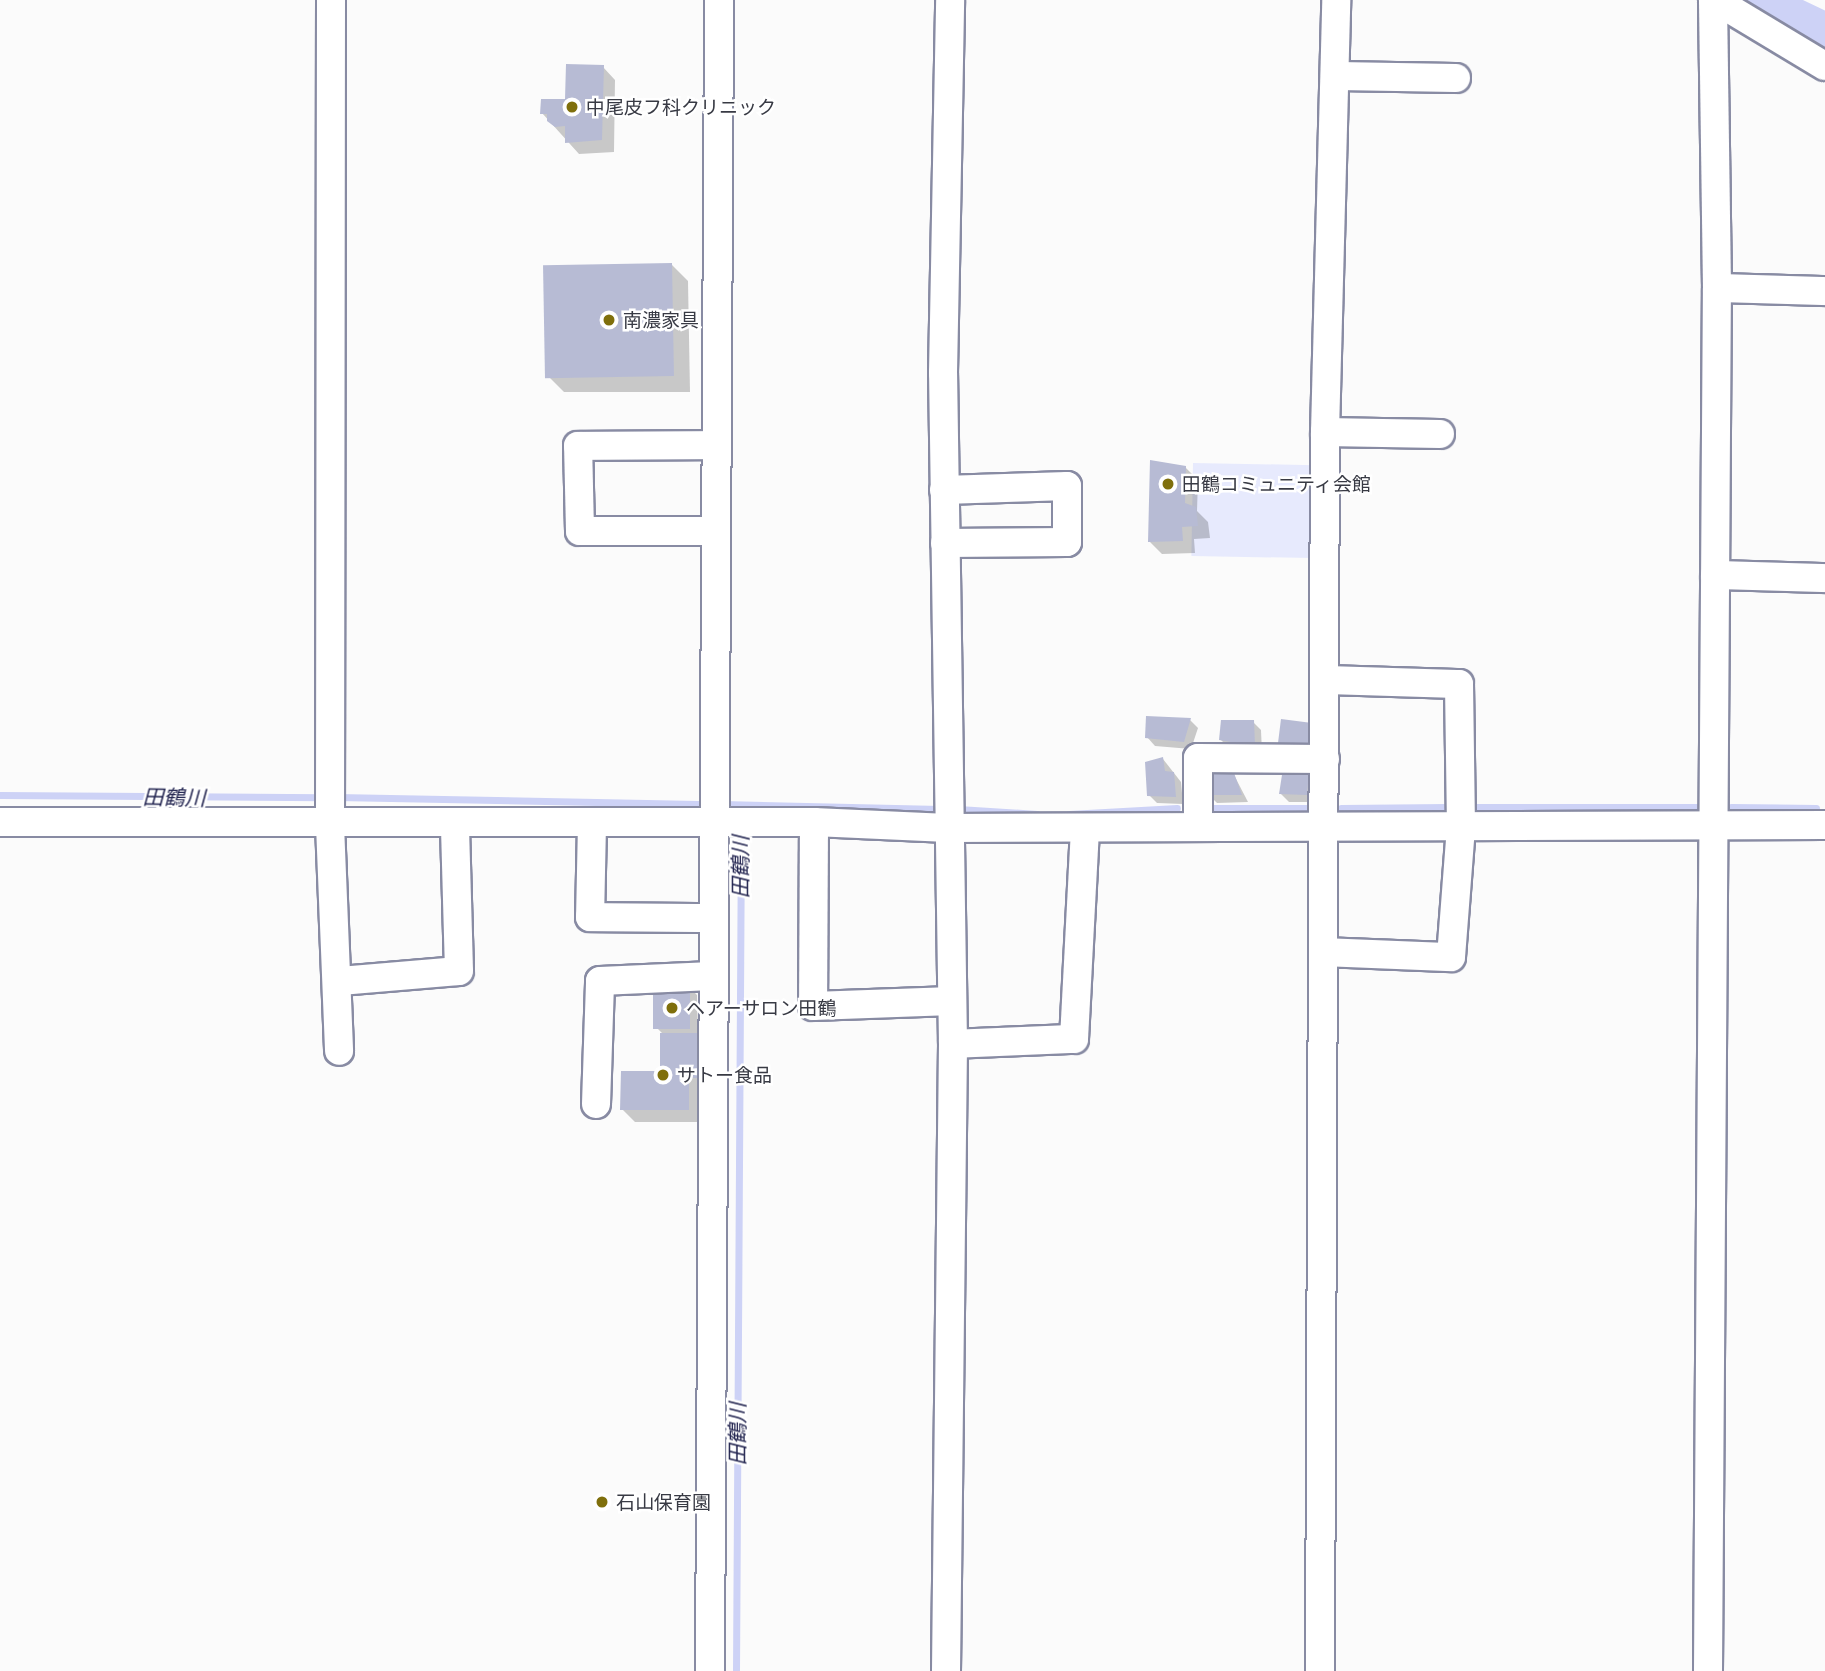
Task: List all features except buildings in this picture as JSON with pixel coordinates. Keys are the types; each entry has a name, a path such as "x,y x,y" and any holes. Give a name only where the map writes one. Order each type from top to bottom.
{"street":[{"path":"331,0 330,809 340,981 339,1051"},
{"path":"710,1671 719,0"},
{"path":"946,1671 953,1044 944,489 950,0"},
{"path":"1320,1671 1325,432 1337,76 1336,0"},
{"path":"1714,0 1825,66"},
{"path":"1708,1671 1712,824 1716,575 1714,0"},
{"path":"1337,76 1456,78"},
{"path":"1717,289 1825,291"},
{"path":"1325,432 1440,434"},
{"path":"716,445 578,446 580,531 716,531"},
{"path":"944,489 1067,486 1066,542 945,543"},
{"path":"1716,575 1825,578"},
{"path":"1324,952 1451,957 1461,827 1459,684 1325,680"},
{"path":"1198,827 1198,758 1325,759"},
{"path":"0,822 330,809 455,825 592,824 715,813 760,823 814,822 948,828 1825,825"},
{"path":"814,822 813,1006 952,1001"},
{"path":"592,824 590,917 713,918"},
{"path":"340,981 459,971 455,825"},
{"path":"953,1044 1074,1039 1085,828"},
{"path":"596,1104 600,981 712,976"}],"shaded area":[{"path":"1193,463 1315,465 1313,558 1191,556"}],"waterway":[{"path":"1752,0 1825,35"},
{"name":"田鶴川","path":"0,795 325,797"},
{"name":"田鶴川","path":"337,797 710,804"},
{"path":"722,804 940,809"},
{"path":"1341,808 1447,807"},
{"path":"1465,807 1699,807"},
{"path":"1731,807 1816,808"},
{"path":"1069,814 1177,808"},
{"path":"1206,808 1310,808"},
{"path":"958,809 1037,814"},
{"name":"田鶴川","path":"736,1671 741,829"}],"place":[{"name":"中尾皮フ科クリニック","path":"572,107"},
{"name":"南濃家具","path":"609,320"},
{"name":"田鶴コミュニティ会館","path":"1168,484"},
{"name":"ヘアーサロン田鶴","path":"672,1008"},
{"name":"サトー食品","path":"663,1075"},
{"name":"石山保育園","path":"602,1502"}]}
